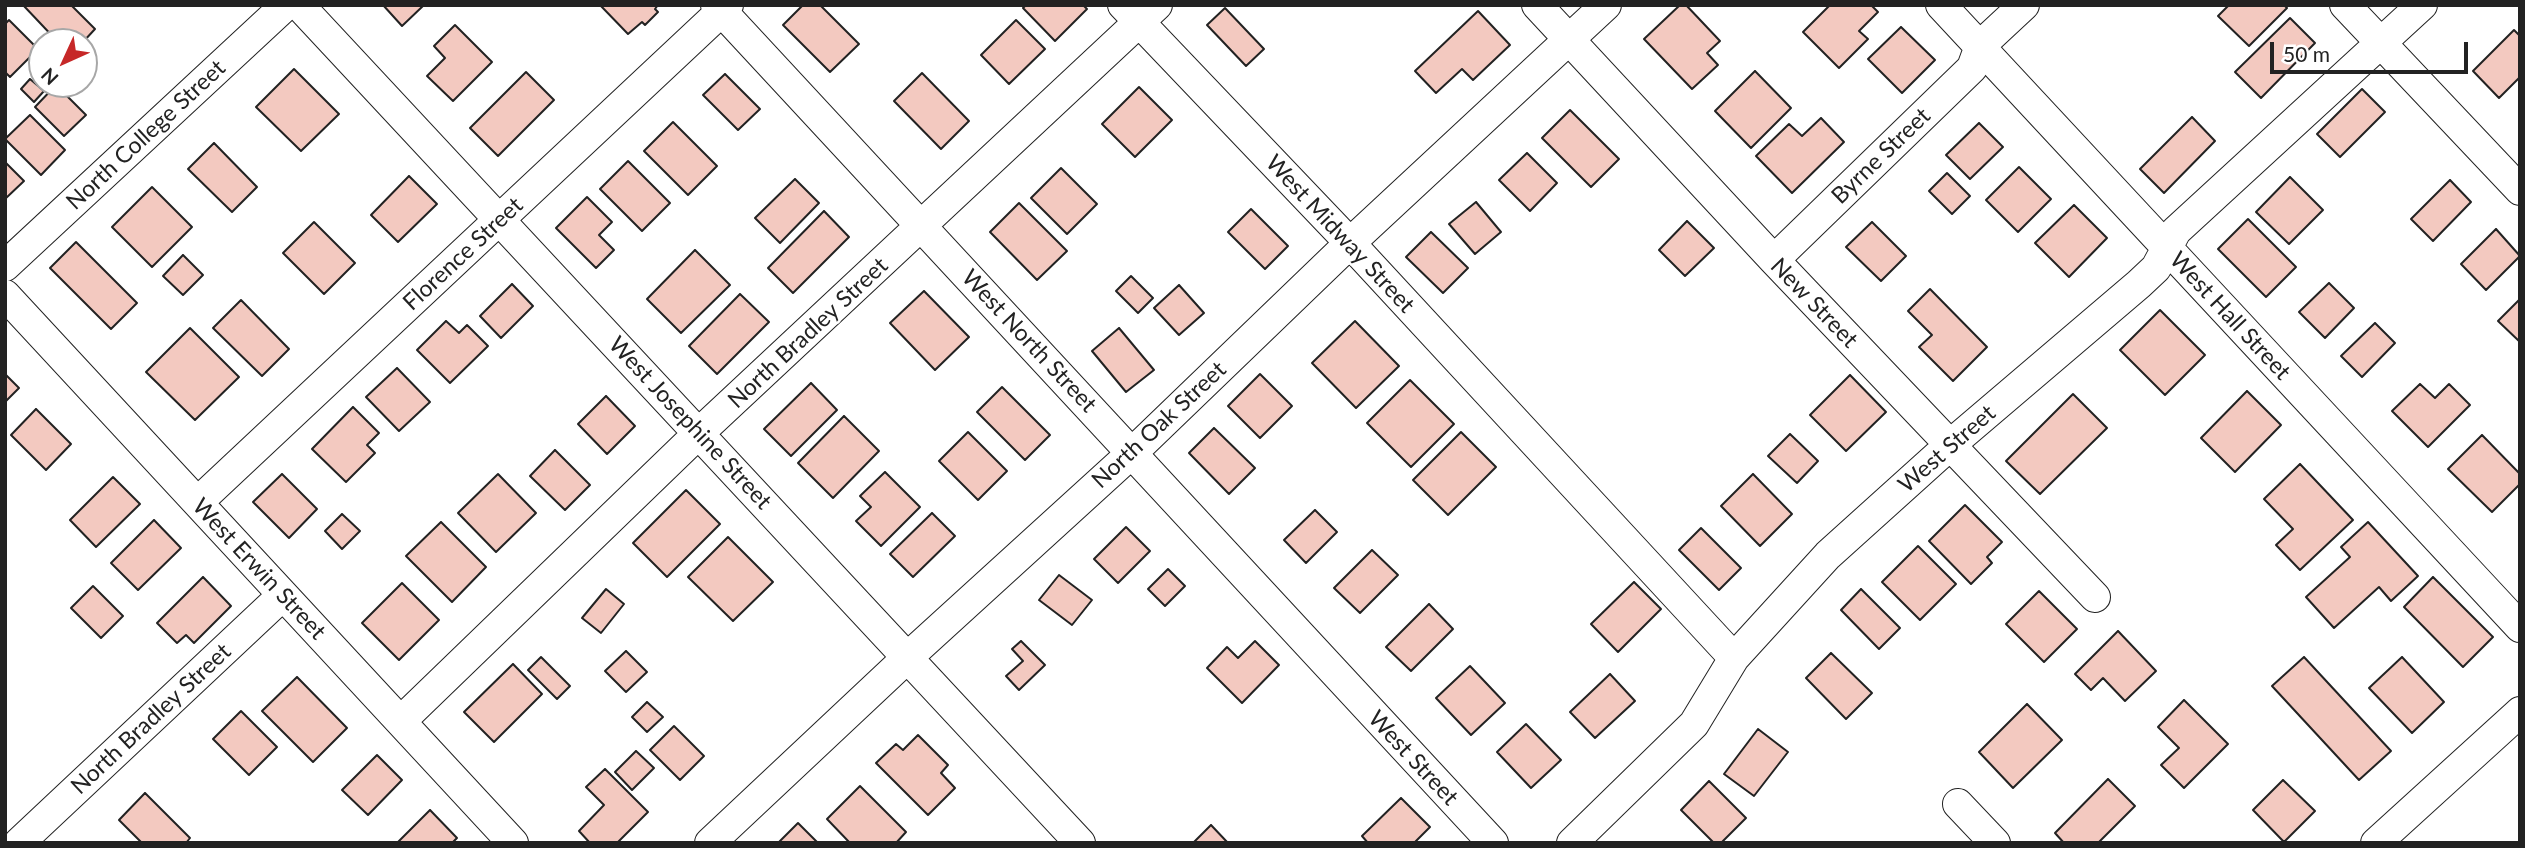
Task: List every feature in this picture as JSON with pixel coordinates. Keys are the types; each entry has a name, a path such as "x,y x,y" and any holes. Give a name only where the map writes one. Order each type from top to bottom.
{"street":[{"name":"North College Street","path":"5,266 286,5"},
{"name":"West Josephine Street","path":"299,5 1080,843"},
{"name":"New Street","path":"1537,5 1773,260 2095,597"},
{"name":"North Oak Street","path":"710,843 908,657 1133,452 1350,243 1606,5"},
{"name":"West Hall Street","path":"1941,5 2520,627"},
{"name":"Byrne Street","path":"1773,260 1972,68 1980,46 2024,5"},
{"path":"2345,5 2520,190"},
{"name":"West Street","path":"1573,843 1694,724 1734,658 1828,555 1950,445 2139,284 2156,268 2176,231 2422,5"},
{"name":"Florence Street","path":"198,502 722,7"},
{"name":"West North Street","path":"722,7 1133,452 1332,673"},
{"name":"North Bradley Street","path":"401,721 699,433 922,226 1139,11"},
{"name":"West Midway Street","path":"1139,11 1734,658"},
{"name":"West Erwin Street","path":"5,295 513,843"},
{"name":"North Bradley Street","path":"19,843 284,595"},
{"name":"West Street","path":"1332,673 1493,843"},
{"path":"2376,843 2520,712"},
{"path":"1958,804 1995,843"}],"building":[{"path":"23,5 71,5 94,28 45,28"},
{"path":"383,5 424,5 402,26"},
{"path":"600,5 658,5 655,9 658,12 645,25 642,22 628,34"},
{"path":"803,5 820,5 859,44 830,72 783,25"},
{"path":"1026,5 1083,5 1087,9 1055,41 1023,8"},
{"path":"1680,5 1686,5 1720,41 1707,53 1718,65 1692,89 1644,39"},
{"path":"1830,5 1871,5 1878,12 1859,31 1868,39 1839,68 1803,32"},
{"path":"2229,5 2284,5 2287,8 2249,46 2218,16"},
{"path":"1225,8 1264,49 1246,66 1207,25"},
{"path":"1478,11 1510,45 1473,80 1462,69 1436,93 1415,71"},
{"path":"2290,18 2315,43 2261,98 2235,72"},
{"path":"9,20 28,39 28,59 10,77 5,72 5,24"},
{"path":"1016,20 1045,49 1009,84 981,55"},
{"path":"455,25 492,62 453,101 427,76 445,58 434,46"},
{"path":"1901,27 1935,60 1902,93 1868,59"},
{"path":"2514,30 2520,36 2520,77 2499,98 2473,71"},
{"path":"294,69 339,114 301,151 256,107"},
{"path":"1755,71 1791,108 1751,148 1715,111"},
{"path":"526,72 554,100 498,156 470,128"},
{"path":"922,73 969,121 941,149 894,101"},
{"path":"725,74 760,109 738,130 703,95"},
{"path":"28,81 28,96 21,89"},
{"path":"1139,87 1172,120 1135,157 1102,124"},
{"path":"2362,89 2385,112 2340,157 2317,134"},
{"path":"44,98 69,98 86,115 64,136 35,107"},
{"path":"1570,110 1619,159 1591,187 1542,138"},
{"path":"30,115 65,150 41,175 5,139"},
{"path":"2192,117 2215,141 2164,193 2140,169"},
{"path":"1821,118 1844,142 1792,193 1756,156 1789,124 1802,136"},
{"path":"673,122 717,166 688,195 644,151"},
{"path":"1979,123 2003,147 1970,179 1946,155"},
{"path":"214,143 257,187 232,212 188,169"},
{"path":"1527,153 1557,183 1530,211 1499,180"},
{"path":"628,161 670,203 642,231 600,189"},
{"path":"5,162 24,181 5,199"},
{"path":"2019,167 2051,199 2018,232 1986,200"},
{"path":"1061,168 1097,204 1067,234 1031,198"},
{"path":"1947,173 1970,196 1952,214 1929,191"},
{"path":"409,176 437,204 398,242 371,215"},
{"path":"2290,177 2323,210 2289,244 2256,212"},
{"path":"795,179 819,203 780,243 755,218"},
{"path":"2450,180 2471,202 2433,241 2411,219"},
{"path":"152,187 192,227 152,267 112,227"},
{"path":"587,197 612,222 599,235 614,250 596,268 556,228"},
{"path":"1476,202 1501,232 1475,254 1449,224"},
{"path":"1019,203 1067,251 1037,280 990,232"},
{"path":"2074,205 2107,238 2069,277 2035,243"},
{"path":"1251,209 1288,246 1265,269 1228,232"},
{"path":"824,211 849,237 793,293 768,268"},
{"path":"2248,219 2296,267 2266,297 2218,249"},
{"path":"1687,221 1714,248 1685,276 1659,250"},
{"path":"314,222 355,263 324,294 283,253"},
{"path":"1872,222 1906,256 1881,281 1846,247"},
{"path":"2496,229 2520,256 2486,290 2461,264"},
{"path":"1431,232 1468,268 1443,293 1406,257"},
{"path":"76,242 137,303 111,329 50,268"},
{"path":"695,250 730,285 681,333 647,299"},
{"path":"183,255 203,275 183,295 163,276"},
{"path":"1131,276 1153,298 1138,313 1116,291"},
{"path":"2329,283 2354,308 2325,338 2299,312"},
{"path":"512,284 533,306 501,338 480,316"},
{"path":"1179,285 1204,313 1179,335 1154,308"},
{"path":"1930,289 1987,347 1953,381 1919,347 1932,335 1908,311"},
{"path":"924,291 969,337 935,370 890,323"},
{"path":"740,294 769,322 717,374 689,346"},
{"path":"2520,299 2520,342 2498,321"},
{"path":"241,300 289,349 262,376 213,328"},
{"path":"2160,310 2205,355 2165,395 2120,350"},
{"path":"446,321 459,333 467,325 488,346 450,383 417,350"},
{"path":"1355,321 1399,366 1356,408 1312,363"},
{"path":"2375,323 2395,343 2362,377 2341,356"},
{"path":"190,328 239,377 195,420 146,372"},
{"path":"1119,328 1154,370 1126,392 1092,351"},
{"path":"397,368 430,402 399,431 366,397"},
{"path":"5,374 19,388 5,402"},
{"path":"1260,374 1292,406 1260,438 1228,406"},
{"path":"1850,375 1886,412 1846,451 1810,415"},
{"path":"1410,380 1454,424 1411,467 1367,423"},
{"path":"811,383 837,410 791,456 764,429"},
{"path":"2420,384 2435,398 2449,384 2470,405 2428,447 2392,411"},
{"path":"1002,387 1050,435 1025,460 977,412"},
{"path":"2247,391 2281,425 2235,472 2201,438"},
{"path":"2073,394 2107,428 2040,494 2006,461"},
{"path":"606,396 635,426 607,454 578,424"},
{"path":"353,407 379,433 367,445 375,453 346,482 312,449"},
{"path":"36,409 71,444 46,470 11,435"},
{"path":"844,416 879,451 833,498 798,463"},
{"path":"1214,428 1255,468 1229,494 1189,453"},
{"path":"968,432 1007,471 978,500 939,461"},
{"path":"1461,432 1496,467 1448,515 1413,480"},
{"path":"1790,434 1818,461 1797,483 1768,456"},
{"path":"2482,435 2520,474 2520,484 2492,512 2448,469"},
{"path":"555,450 590,485 565,510 530,476"},
{"path":"2300,464 2353,520 2300,570 2276,545 2293,529 2264,499"},
{"path":"885,472 920,507 881,546 856,521 871,507 860,496"},
{"path":"282,474 317,509 289,538 253,502"},
{"path":"498,474 536,513 496,552 458,513"},
{"path":"1753,474 1792,514 1760,546 1721,506"},
{"path":"113,477 140,504 96,547 70,520"},
{"path":"686,490 720,524 667,577 633,543"},
{"path":"1965,505 2002,542 1987,557 1992,563 1971,584 1929,541"},
{"path":"1315,510 1337,532 1306,563 1284,540"},
{"path":"932,513 955,536 913,577 890,554"},
{"path":"342,514 360,531 342,549 325,531"},
{"path":"154,520 181,548 138,590 111,563"},
{"path":"441,522 486,567 452,602 406,556"},
{"path":"2368,522 2418,576 2391,601 2379,587 2334,628 2306,597 2350,557 2341,547"},
{"path":"1126,527 1150,551 1118,583 1094,559"},
{"path":"1701,528 1741,568 1719,590 1679,550"},
{"path":"728,537 773,582 733,621 688,577"},
{"path":"1918,546 1956,584 1920,620 1882,582"},
{"path":"1372,550 1398,575 1360,613 1334,588"},
{"path":"1168,569 1185,586 1165,606 1148,589"},
{"path":"1059,575 1092,600 1072,625 1039,600"},
{"path":"203,577 231,606 194,643 186,635 177,643 157,623"},
{"path":"2433,577 2493,637 2463,667 2404,607"},
{"path":"1634,582 1661,609 1618,652 1591,624"},
{"path":"402,583 439,620 399,660 362,623"},
{"path":"93,586 123,616 101,638 71,608"},
{"path":"606,589 624,604 601,633 582,618"},
{"path":"1861,589 1900,628 1879,649 1841,610"},
{"path":"2039,591 2077,629 2044,662 2006,624"},
{"path":"1429,604 1453,629 1411,671 1386,647"},
{"path":"2118,631 2156,671 2125,701 2103,678 2091,690 2075,674"},
{"path":"1021,641 1045,665 1019,690 1006,676 1023,661 1012,649"},
{"path":"1255,641 1279,665 1242,703 1207,668 1227,647 1238,658"},
{"path":"626,651 647,672 626,692 605,671"},
{"path":"1831,653 1872,693 1846,719 1806,678"},
{"path":"541,657 570,686 557,699 528,670"},
{"path":"2304,657 2391,751 2359,780 2272,686"},
{"path":"2402,657 2444,702 2412,733 2369,688"},
{"path":"513,664 542,694 494,742 464,712"},
{"path":"1470,666 1505,703 1471,735 1436,698"},
{"path":"1610,674 1635,701 1595,738 1570,712"},
{"path":"297,677 347,728 313,762 262,711"},
{"path":"2184,700 2228,744 2184,788 2161,765 2179,748 2158,727"},
{"path":"647,702 663,717 647,732 632,717"},
{"path":"2027,704 2062,740 2013,788 1979,752"},
{"path":"241,711 277,747 249,775 213,739"},
{"path":"1526,724 1561,760 1531,788 1497,752"},
{"path":"674,726 704,756 680,780 650,750"},
{"path":"1758,729 1788,752 1754,796 1724,774"},
{"path":"918,735 948,765 941,773 955,788 928,815 876,763 896,744 903,750"},
{"path":"636,751 654,768 632,790 615,772"},
{"path":"377,755 402,780 368,815 342,790"},
{"path":"605,769 648,812 617,843 590,843 579,831 604,805 586,787"},
{"path":"2108,779 2135,806 2098,843 2064,843 2055,833"},
{"path":"2283,780 2315,811 2284,842 2253,810"},
{"path":"1709,781 1746,818 1721,843 1714,843 1681,810"},
{"path":"860,786 906,832 896,843 850,843 827,819"},
{"path":"145,793 190,838 186,843 142,843 119,820"},
{"path":"1401,798 1430,827 1414,843 1368,843 1362,836"},
{"path":"430,810 457,838 452,843 397,843"},
{"path":"798,823 818,843 778,843"},
{"path":"1211,825 1228,843 1193,843"}]}
